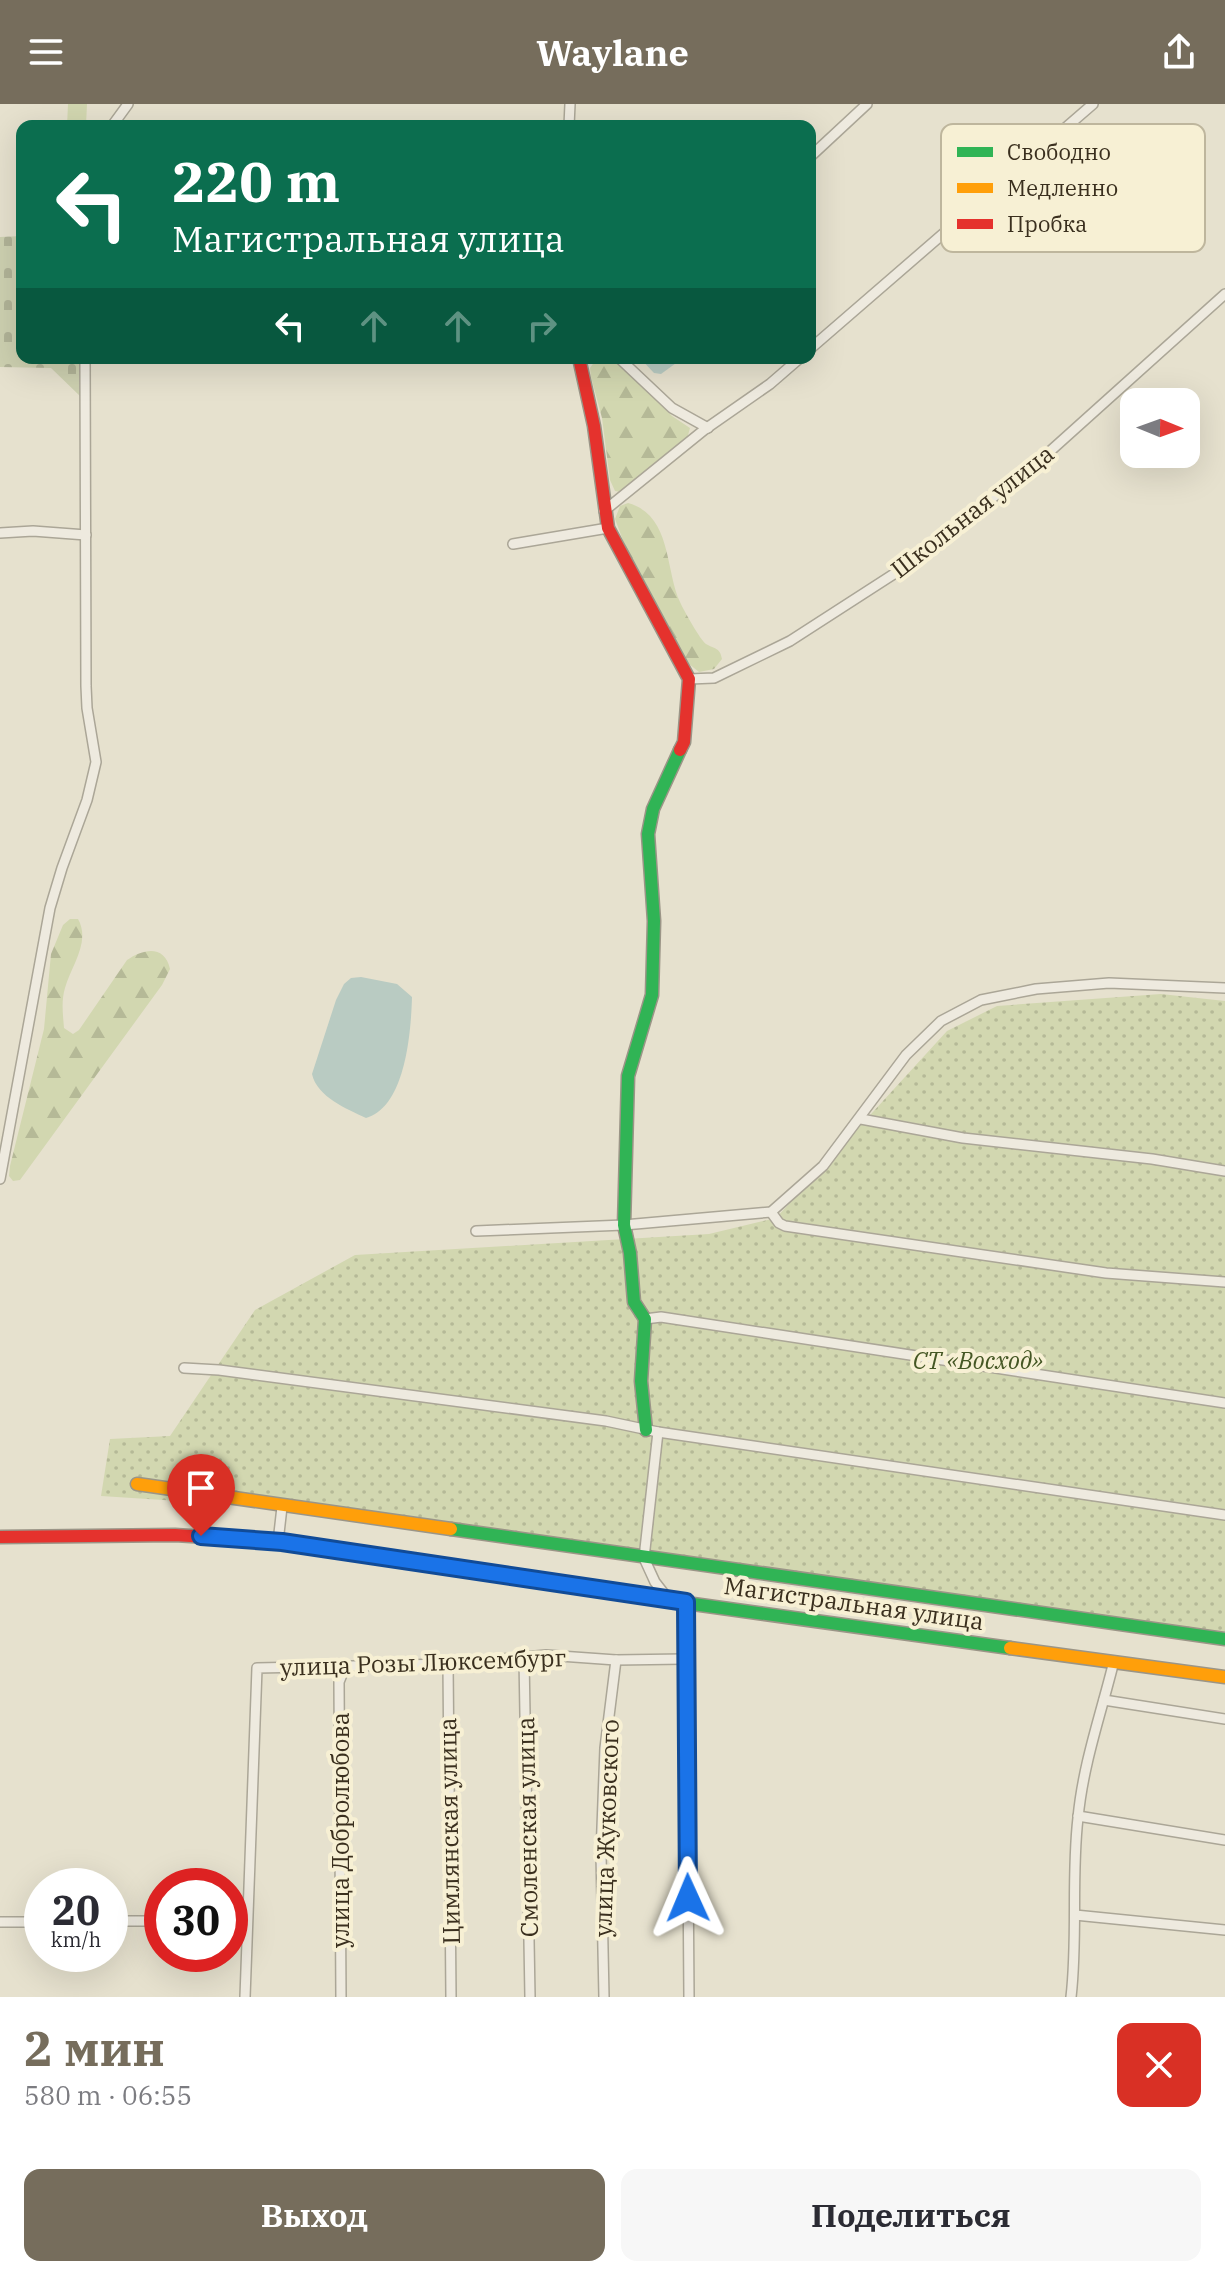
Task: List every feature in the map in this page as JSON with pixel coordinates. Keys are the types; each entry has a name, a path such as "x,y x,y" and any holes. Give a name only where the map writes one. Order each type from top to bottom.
{"street":[{"path":"816,151 867,104"},
{"path":"1070,124 1093,104"},
{"path":"816,344 941,236"},
{"name":"Школьная улица","path":"689,679 714,678 790,641 914,561 1047,454 1225,294"},
{"path":"0,1179 50,908 87,800 96,762 87,708 85,364"},
{"path":"583,364 608,528 689,679 684,742 653,809 648,834 654,921 653,971 647,1013 628,1076 624,1225 634,1302 645,1319 641,1381 652,1431 644,1558 655,1582 669,1600"},
{"path":"625,364 672,408 708,428"},
{"path":"604,511 793,364"},
{"path":"513,544 608,528"},
{"path":"0,533 33,531 86,535"},
{"path":"476,1231 624,1225 771,1212 823,1166 906,1055 941,1021 981,1000 1036,989 1109,983 1225,988"},
{"path":"861,1119 963,1138 1152,1159 1225,1171"},
{"path":"771,1212 785,1226 1106,1273 1225,1282"},
{"path":"645,1319 661,1317 1225,1403"},
{"path":"184,1368 591,1419 652,1431 1225,1515"},
{"path":"137,1484 1225,1639"},
{"path":"278,1542 282,1507"},
{"name":"Магистральная улица","path":"0,1537 175,1535 278,1542 1225,1677"},
{"path":"686,1602 684,1659 689,1997"},
{"name":"улица Розы Люксембург","path":"248,1874 257,1668 448,1664 546,1655 616,1660 684,1659"},
{"name":"Смоленская улица","path":"524,1658 530,1997"},
{"name":"улица Жуковского","path":"604,1997 601,1854 605,1748 616,1660"},
{"path":"1071,1997 1075,1915 1073,1871 1078,1816 1086,1764 1114,1661"},
{"name":"Цимлянская улица","path":"448,1664 451,1997"},
{"name":"улица Добролюбова","path":"341,1997 339,1682 346,1665"},
{"path":"1104,1700 1225,1719"},
{"path":"1078,1816 1225,1840"},
{"path":"1075,1915 1225,1930"},
{"path":"0,1922 24,1922"},
{"path":"245,1972 245,1997"}],"green space":[{"path":"68,104 87,104 86,120 67,120"},
{"path":"16,236 16,364 80,364 81,397 51,368 0,367 0,237"},
{"path":"593,364 622,364 672,416 690,428 687,439 620,492 615,491 610,480 602,418 590,368"},
{"path":"628,503 642,509 660,531 682,606 704,642 721,655 722,659 714,669 699,672 689,664 631,562 615,519 620,506"},
{"path":"70,919 78,919 82,936 79,954 63,998 64,1028 73,1034 79,1030 127,960 147,951 159,952 170,969 162,985 20,1180 13,1181 9,1176 10,1166 44,1029 51,954 63,925"},
{"name":"СТ «Восход»","path":"1161,994 1225,1001 1225,1646 271,1507 101,1496 110,1439 170,1436 255,1310 355,1255 709,1234 776,1218 947,1031 997,1006"}],"shaded area":[{"path":"646,364 675,364 661,374 654,373"},
{"path":"351,978 397,984 412,997 408,1047 398,1084 379,1111 366,1118 326,1096 312,1074 344,984"}],"traffic: fast":[{"path":"646,1430 641,1381 645,1319 634,1302 624,1225 628,1076 652,995 654,921 648,834 653,809 680,750"},
{"path":"451,1529 1225,1639"},
{"path":"357,1553 1010,1648"}],"traffic: slow":[{"path":"137,1484 451,1529"},
{"path":"1010,1648 1225,1677"}],"traffic: jam":[{"path":"580,364 594,426 608,528 689,679 684,742 680,750"},
{"path":"0,1537 175,1535 282,1542 357,1553"}],"route":[{"path":"201,1536 282,1542 686,1602 688,1898"}]}
